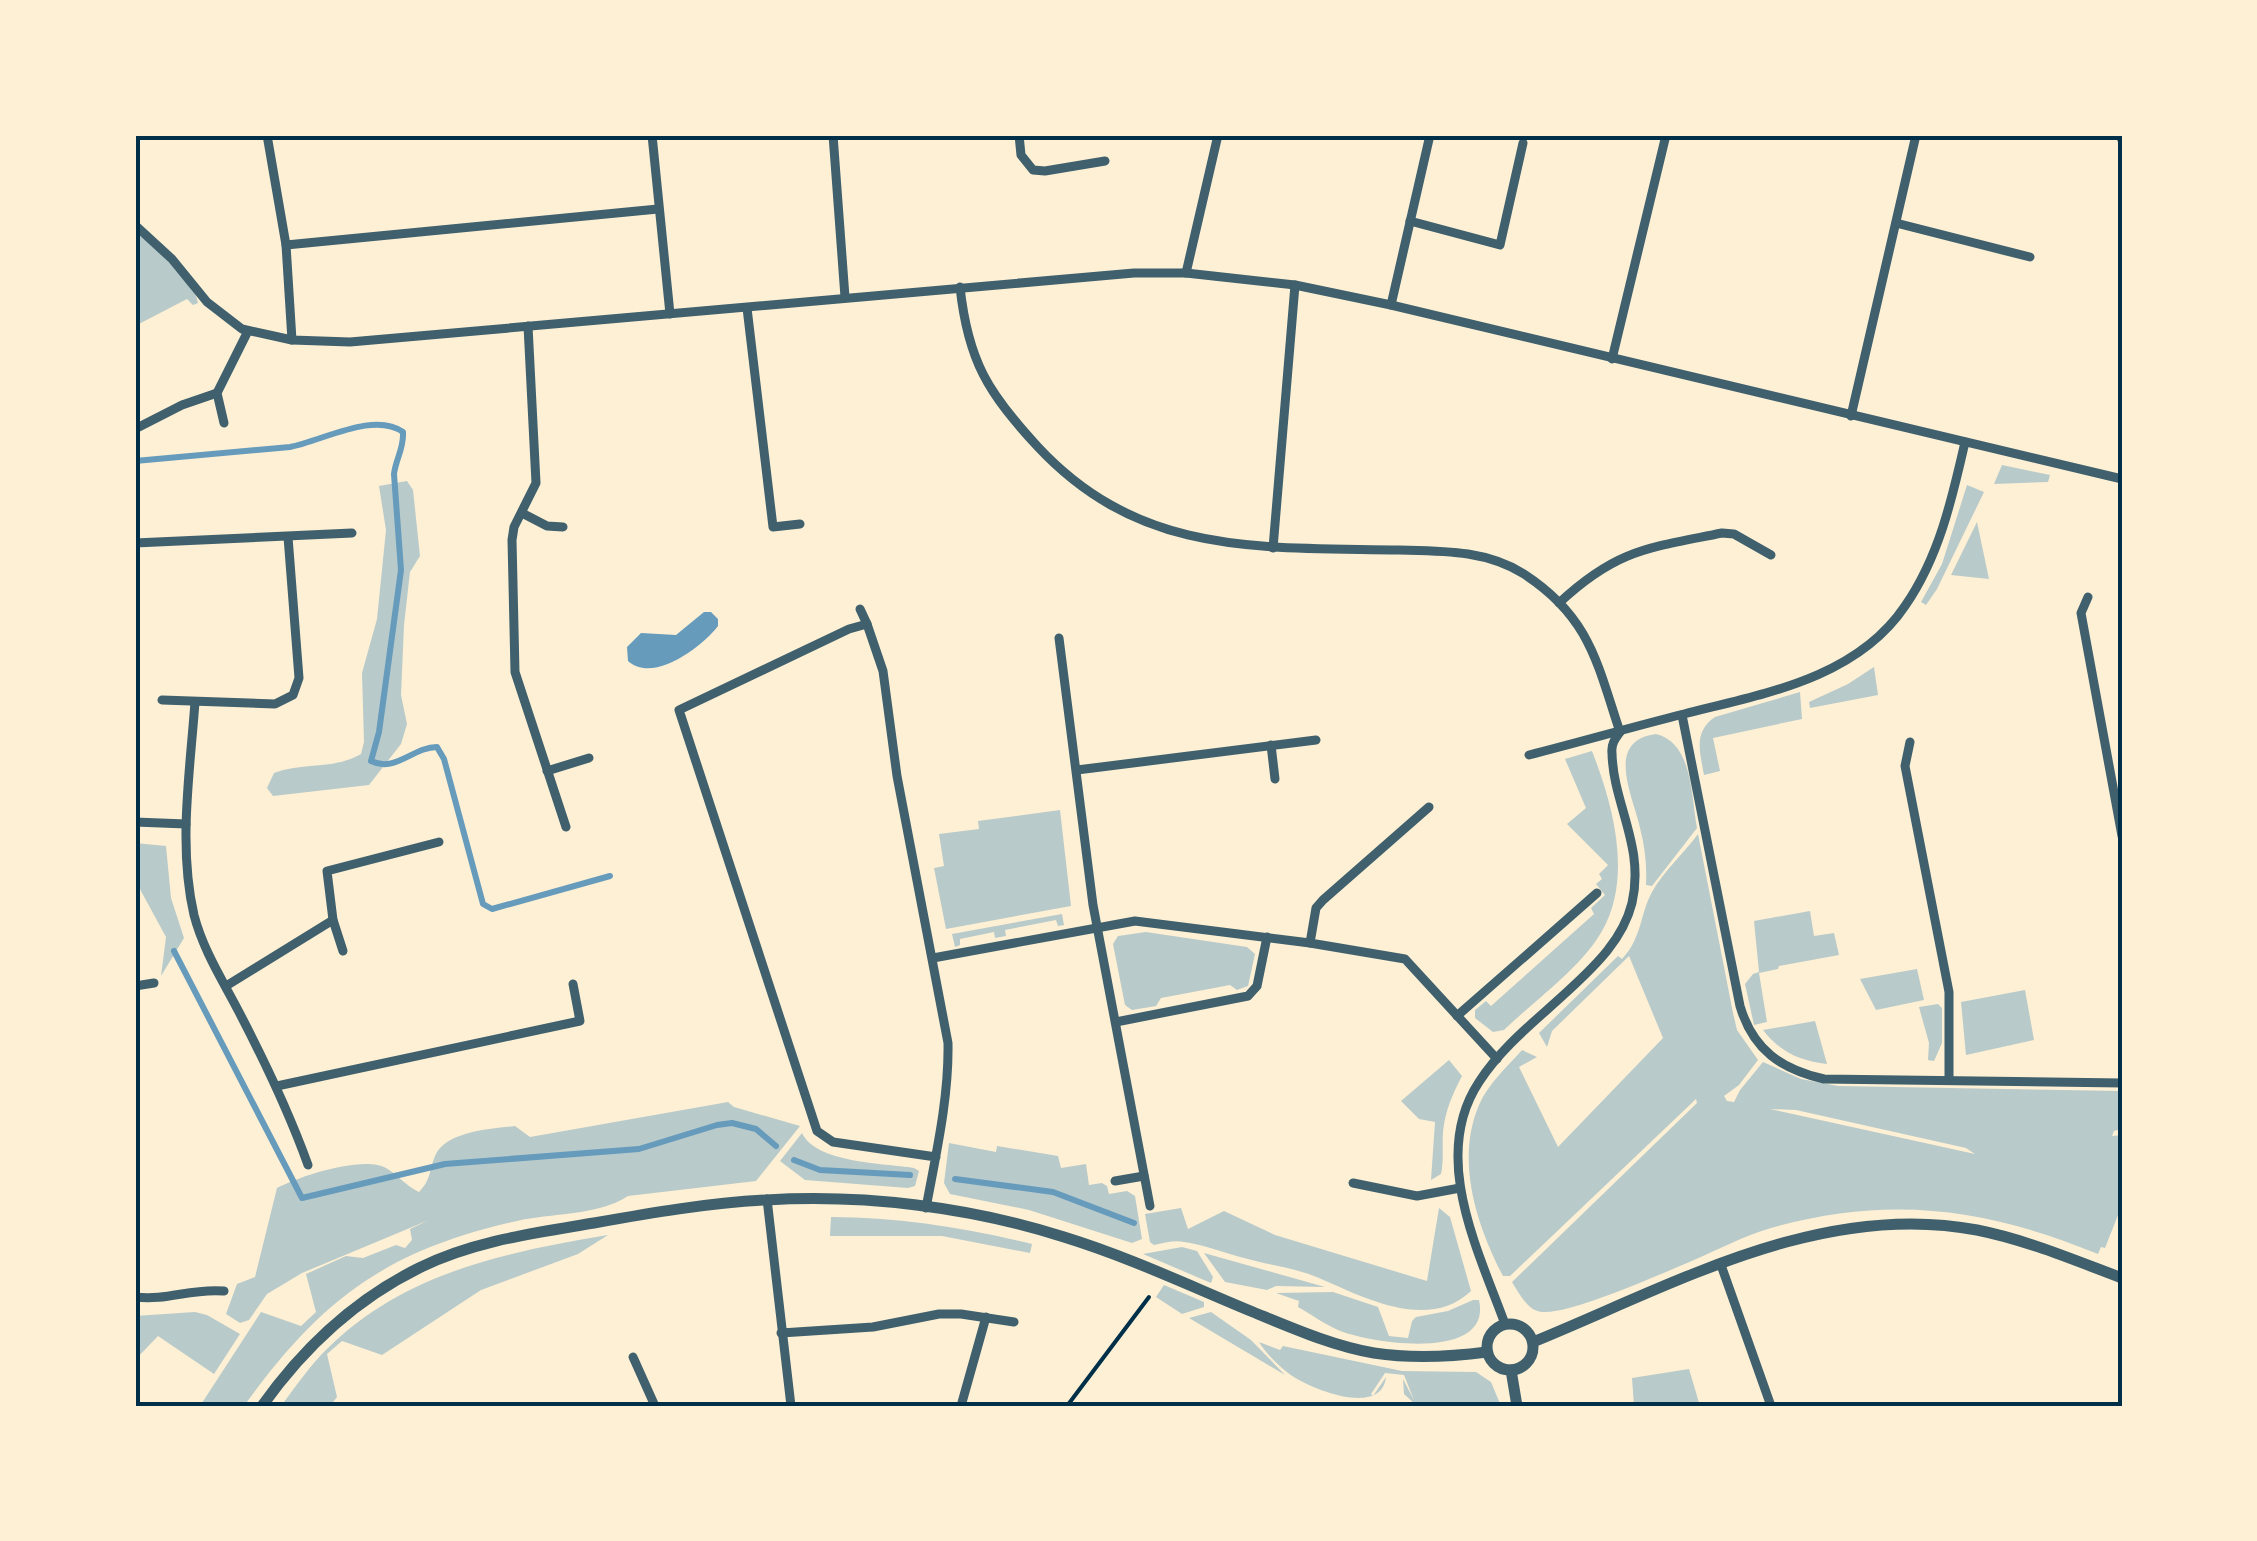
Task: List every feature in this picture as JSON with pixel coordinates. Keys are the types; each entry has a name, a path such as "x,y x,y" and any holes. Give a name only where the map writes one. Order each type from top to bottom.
{"street":[{"path":"267,135 286,245 292,340"},
{"path":"652,135 670,314"},
{"path":"833,135 845,297"},
{"path":"1019,135 1021,155 1034,170 1106,161"},
{"path":"1186,272 1218,135"},
{"path":"1391,305 1430,135"},
{"path":"1612,359 1666,135"},
{"path":"1851,416 1916,135"},
{"path":"1410,221 1500,246 1522,143"},
{"path":"286,245 658,209"},
{"path":"1896,222 2030,257"},
{"path":"135,225 172,259 216,310 248,331 292,340 350,342 1134,272 1186,272 1295,284 1391,305 2122,479"},
{"path":"1273,548 1295,284"},
{"path":"960,287 969,344 978,367 1015,422 1072,479 1102,501 1190,538 1234,546 1450,551 1500,561 1524,574 1560,603 1590,642 1620,732 1612,752 1634,861 1634,890 1627,919 1602,958 1497,1058 1479,1080 1464,1112 1458,1146 1460,1188 1504,1324"},
{"path":"747,308 772,527 800,524"},
{"path":"528,326 536,483 512,540 513,656 520,690 566,827"},
{"path":"224,423 217,393 248,331"},
{"path":"135,429 182,405 217,393"},
{"path":"1528,756 1800,682 1858,653 1892,624 1924,576 1939,541 1965,442"},
{"path":"522,513 547,526 564,527"},
{"path":"135,543 352,533"},
{"path":"1560,603 1594,572 1639,550 1722,533 1734,534 1771,555"},
{"path":"162,700 274,704 298,689 288,537"},
{"path":"2088,596 2081,612 2122,836"},
{"path":"860,609 884,671 897,776 948,1043 936,1156 926,1208"},
{"path":"867,624 679,710 818,1131 833,1142 936,1156"},
{"path":"1058,638 1097,927 1150,1206"},
{"path":"195,702 186,824 188,880 195,918 208,954 277,1086 308,1165"},
{"path":"1682,714 1740,1006 1748,1031 1780,1064 1824,1079 2122,1083"},
{"path":"1077,770 1316,740"},
{"path":"1910,742 1905,766 1949,992 1948,1080"},
{"path":"1271,745 1274,779"},
{"path":"547,771 589,758"},
{"path":"1310,943 1316,908 1429,806"},
{"path":"135,822 186,824"},
{"path":"342,951 327,871 439,842"},
{"path":"1457,1016 1596,893"},
{"path":"226,986 334,920"},
{"path":"933,958 1135,921 1406,959 1497,1058"},
{"path":"1116,1022 1248,996 1257,986 1267,937"},
{"path":"135,986 154,983"},
{"path":"277,1086 580,1021 573,984"},
{"path":"1115,1181 1144,1176"},
{"path":"1353,1183 1417,1196 1460,1188"},
{"path":"767,1200 791,1406"},
{"path":"262,1406 334,1323 380,1289 443,1257 538,1232 767,1200 843,1200 926,1208 1008,1222 1075,1240 1275,1322 1358,1350 1428,1358 1487,1352"},
{"path":"1533,1342 1770,1246 1842,1228 1916,1223 2006,1236 2122,1278"},
{"path":"1721,1265 1771,1406"},
{"path":"135,1297 158,1300 189,1290 224,1291"},
{"path":"781,1333 873,1328 939,1314 1014,1322"},
{"path":"962,1406 986,1317"},
{"path":"1504,1324 1526,1329 1533,1342 1526,1364 1511,1370 1496,1366 1487,1352 1488,1338 1504,1324"},
{"path":"633,1357 655,1406"},
{"path":"1511,1370 1517,1406"}],"path":[{"path":"1067,1406 1150,1297"}],"shaded area":[{"path":"135,231 181,275 198,303 193,305 187,299 135,326"},
{"path":"2002,465 2050,475 2048,482 1994,484"},
{"path":"407,481 413,490 420,556 410,572 404,625 401,695 407,724 401,744 369,785 273,796 267,788 274,773 340,762 361,754 362,673 377,619 386,530 379,486"},
{"path":"1967,485 1984,492 1926,605 1921,602 1942,564"},
{"path":"1977,522 1989,579 1951,575"},
{"path":"1874,667 1878,695 1810,708 1809,702"},
{"path":"1800,692 1802,719 1713,738 1720,771 1704,775 1700,743 1708,723 1715,717"},
{"path":"1656,734 1668,739 1684,759 1697,828 1652,886 1646,885 1643,842 1628,786 1626,758 1640,739"},
{"path":"1592,751 1607,794 1616,841 1618,865 1611,910 1602,931 1570,970 1504,1030 1493,1032 1475,1018 1475,1010 1486,1001 1491,1006 1594,914 1591,908 1605,895 1596,884 1608,865 1567,824 1586,808 1565,759"},
{"path":"1060,810 1071,906 946,929 934,868 944,866 939,834 979,829 978,821"},
{"path":"1698,834 1737,1030 1758,1060 1739,1085 1724,1096 1727,1101 1734,1102 1763,1062 1801,1079 1838,1086 2122,1091 2122,1129 2112,1136 2122,1135 2122,1205 2105,1248 2101,1247 2098,1254 2016,1226 1937,1211 1856,1212 1759,1232 1571,1307 1543,1312 1528,1305 1512,1282 1697,1103 1696,1099 1510,1276 1503,1276 1494,1257 1472,1193 1469,1148 1479,1105 1522,1050 1537,1057 1519,1067 1558,1147 1663,1038 1629,956 1552,1031 1547,1047 1539,1033 1618,956 1622,959 1629,951 1652,892","holes":["1770,1109 1796,1110 1966,1148 1975,1154"]},
{"path":"135,843 166,846 171,898 184,938 161,976 166,937 135,880"},
{"path":"1810,911 1814,936 1834,933 1839,955 1759,973 1767,1022 1754,1025 1745,984 1759,972 1754,921"},
{"path":"1062,914 1064,925 1058,926 1056,920 1005,930 1006,936 995,938 994,932 960,939 960,945 955,947 952,934"},
{"path":"1146,932 1247,947 1255,954 1248,986 1237,990 1230,985 1161,998 1156,1006 1132,1010 1125,1005 1113,944 1118,936"},
{"path":"1917,969 1924,1000 1876,1010 1860,979"},
{"path":"2025,990 2034,1040 1966,1055 1961,1002"},
{"path":"1938,1004 1942,1008 1942,1043 1934,1061 1928,1060 1929,1043 1919,1007"},
{"path":"1815,1021 1827,1064 1791,1054 1763,1030"},
{"path":"1449,1060 1462,1076 1446,1117 1441,1174 1431,1180 1435,1122 1419,1119 1401,1101"},
{"path":"728,1102 800,1126 756,1181 628,1196 603,1207 517,1221 430,1247 361,1284 330,1308 301,1336 244,1406 200,1406 261,1312 301,1326 316,1312 306,1274 346,1256 363,1258 396,1245 405,1248 412,1240 410,1229 429,1220 302,1273 267,1294 249,1320 240,1323 226,1314 237,1284 255,1277 277,1188 315,1173 363,1164 386,1168 419,1192 435,1156 459,1136 515,1126 530,1137"},
{"path":"802,1133 810,1143 835,1156 914,1168 919,1171 915,1186 805,1180 780,1161"},
{"path":"949,1143 996,1152 997,1146 1058,1156 1061,1168 1086,1164 1089,1185 1102,1183 1109,1194 1127,1191 1135,1196 1142,1239 1132,1243 1029,1210 950,1194 944,1183"},
{"path":"1181,1208 1188,1229 1224,1211 1275,1235 1427,1281 1439,1208 1450,1217 1471,1291 1454,1303 1435,1309 1395,1307 1291,1269 1192,1243 1150,1242 1145,1214"},
{"path":"831,1217 932,1224 1032,1244 1030,1253 942,1236 830,1236"},
{"path":"608,1235 578,1254 481,1290 382,1355 342,1341 327,1354 337,1397 330,1406 281,1406 329,1347 391,1300 424,1283 496,1258"},
{"path":"1182,1247 1197,1251 1213,1277 1211,1283 1143,1254"},
{"path":"1204,1253 1325,1287 1276,1286 1267,1290 1225,1282"},
{"path":"1164,1285 1204,1302 1204,1307 1182,1314 1156,1297"},
{"path":"1333,1292 1378,1307 1389,1336 1408,1338 1416,1317 1448,1311 1473,1300 1479,1300 1478,1320 1468,1333 1449,1340 1426,1344 1376,1340 1333,1328 1298,1307 1299,1301 1276,1293"},
{"path":"195,1312 240,1334 214,1374 158,1336 135,1360 135,1316"},
{"path":"1211,1312 1251,1340 1285,1375 1189,1318"},
{"path":"1259,1342 1280,1350 1283,1346 1402,1371 1476,1372 1491,1382 1501,1406 1417,1406 1404,1394 1403,1379 1414,1400 1404,1375 1385,1373 1372,1395 1362,1398 1335,1394 1294,1377"},
{"path":"1689,1369 1700,1406 1634,1406 1632,1378"}],"water":[{"path":"704,612 711,612 718,619 718,626 689,652 663,666 650,668 628,661 627,647 641,633 676,635"}],"waterway":[{"path":"135,461 290,447 363,426 391,426 403,432 394,474 401,570 379,732 371,761 388,764 437,747 444,759 483,904 492,909 610,876"},
{"path":"174,951 302,1198 445,1164 639,1149 732,1123 756,1129 776,1146"},
{"path":"794,1160 820,1170 910,1175"},
{"path":"955,1179 1053,1192 1134,1223"}]}
